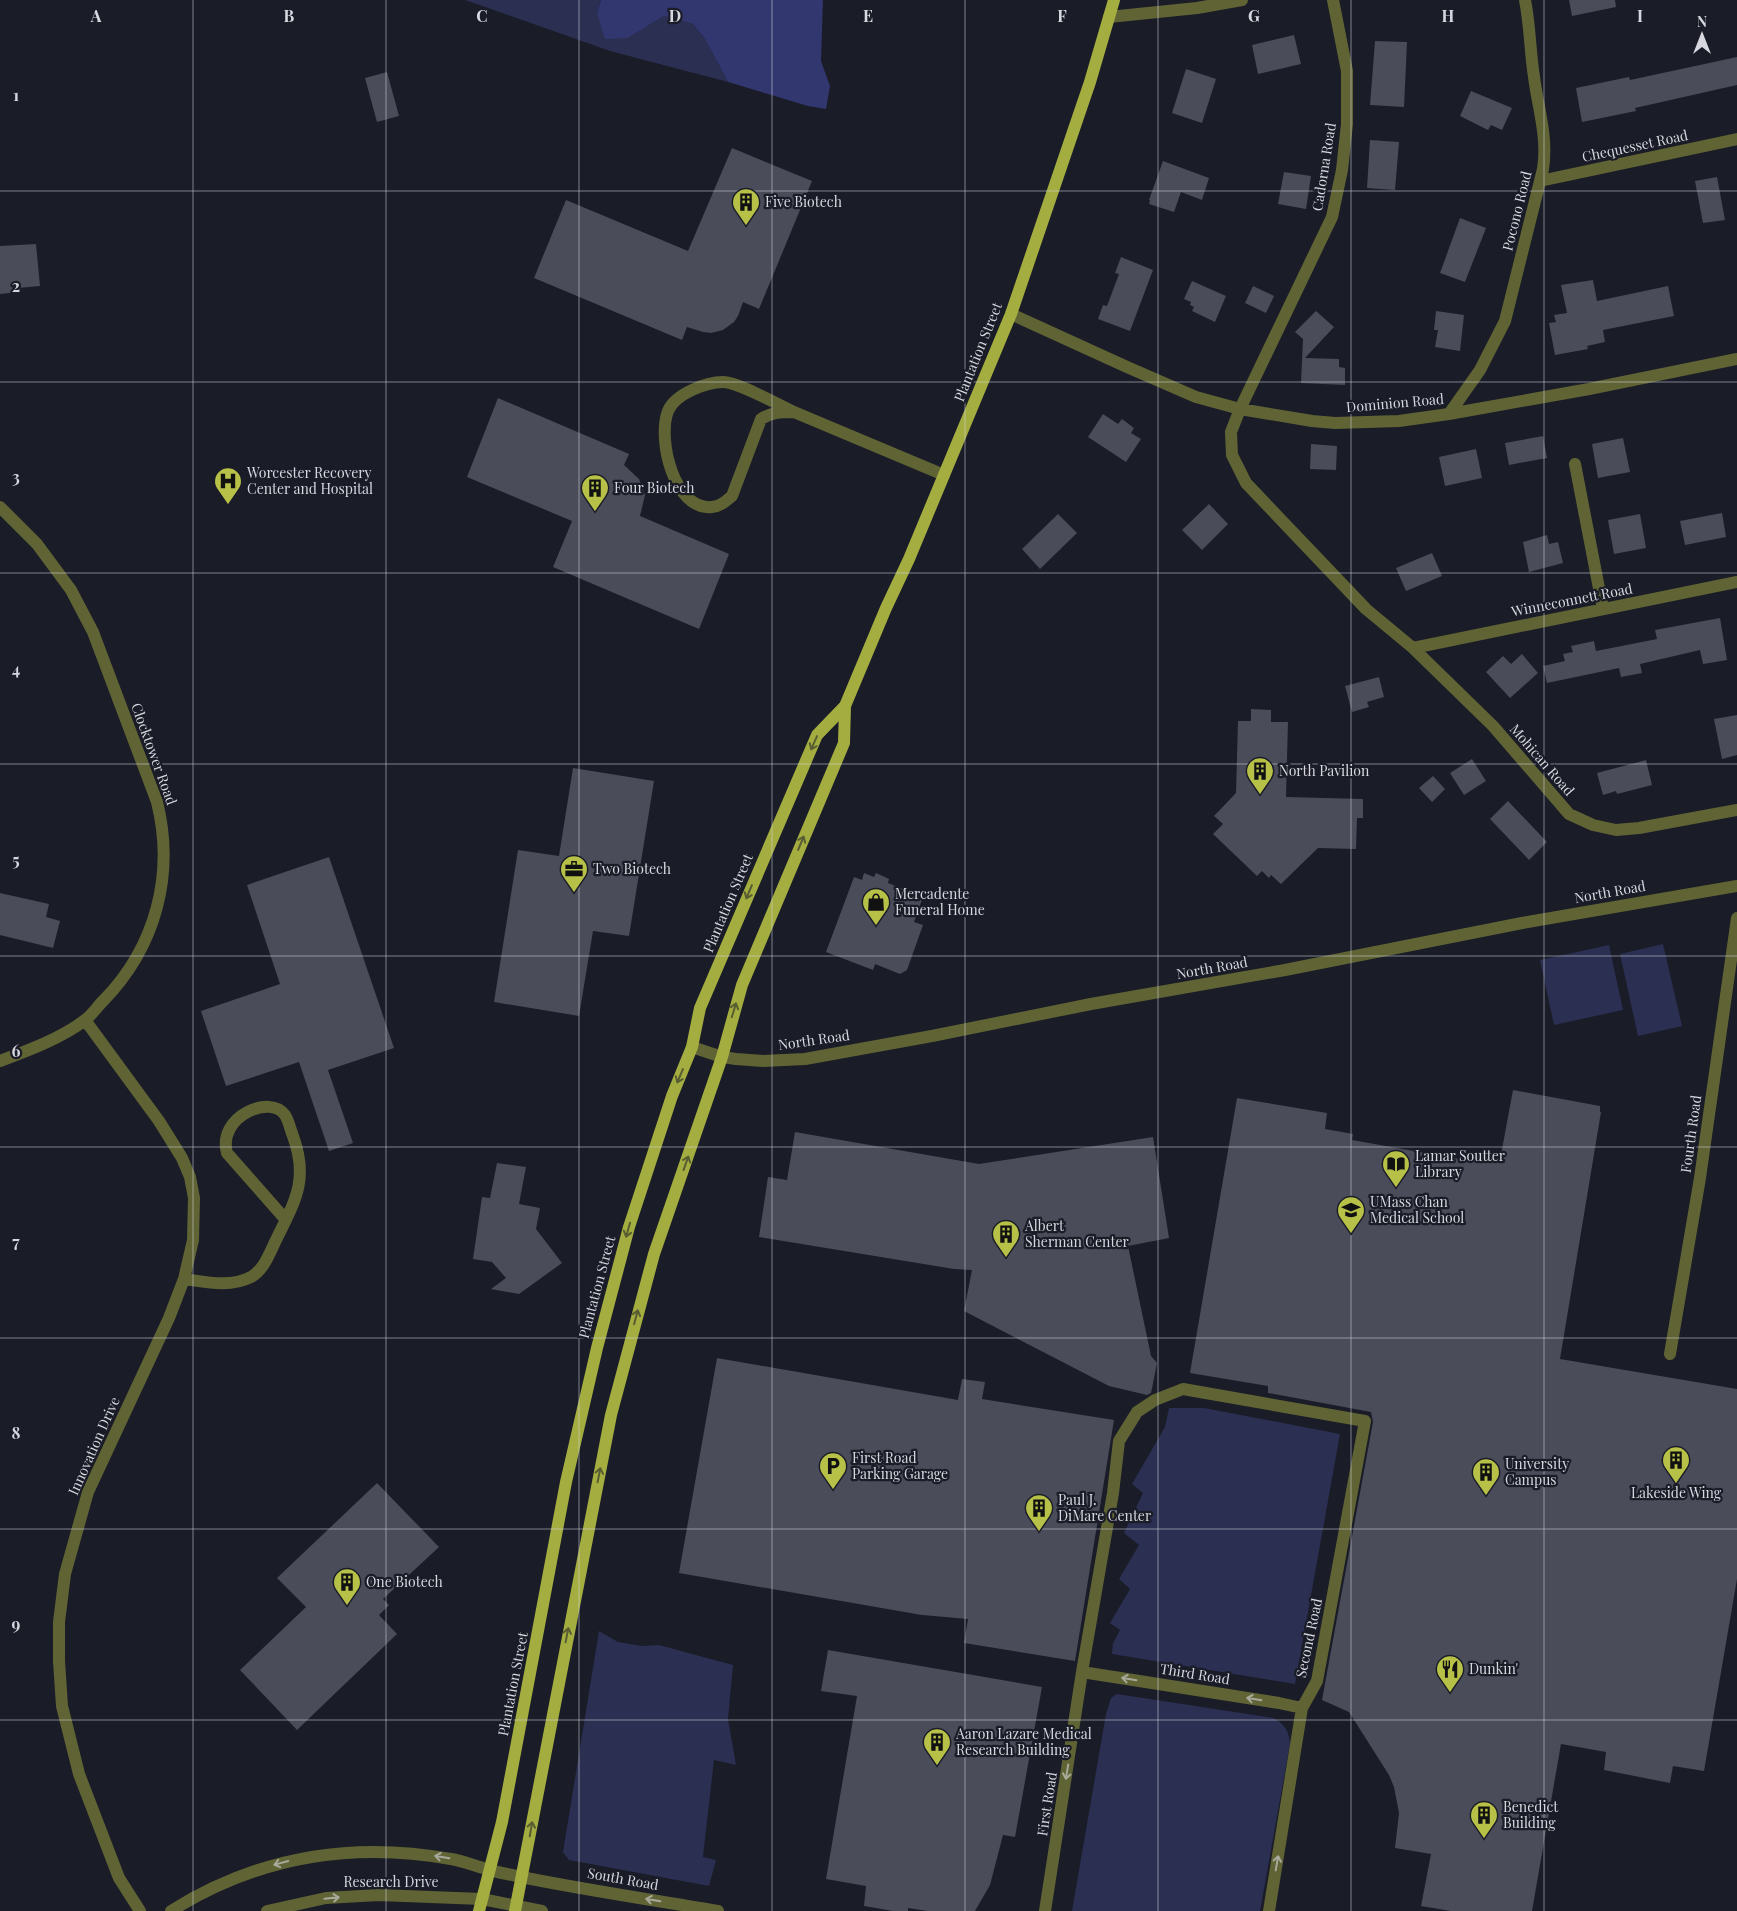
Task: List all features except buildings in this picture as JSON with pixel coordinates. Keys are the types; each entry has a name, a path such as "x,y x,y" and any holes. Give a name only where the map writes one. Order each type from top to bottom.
{"main road":[{"name":"Plantation Street","path":"480,1905 502,1822 566,1482 597,1348 629,1227 672,1096 692,1047 700,1008 817,735 845,706 1011,314 1088,89 1114,0"},
{"name":"Plantation Street","path":"516,1909 558,1683 614,1402 654,1254 722,1057 742,985 844,743 845,706"}],"street":[{"path":"1109,18 1197,8 1242,0"},
{"name":"Cadorna Road","path":"1333,0 1347,71 1347,124 1342,170 1332,217 1240,409 1232,432 1232,455 1246,482 1366,609 1413,648"},
{"name":"Pocono Road","path":"1449,414 1480,370 1505,321 1545,157 1544,131 1534,78 1525,0"},
{"name":"Chequesset Road","path":"1540,181 1737,139"},
{"name":"Dominion Road","path":"1011,314 1179,390 1240,409 1312,421 1345,423 1390,422 1449,414 1588,389 1737,359"},
{"path":"794,412 776,412 761,419 732,496 723,504 713,507 695,504 676,481 665,450 665,428 668,412 674,402 692,389 725,382 743,388 794,412 944,475"},
{"path":"1575,464 1603,609"},
{"name":"Clocktower Road","path":"0,507 37,544 71,590 93,632 147,775 161,819 164,854 161,893 148,935 139,953 118,984 85,1020 33,1049 0,1061"},
{"name":"Winneconnett Road","path":"1413,648 1737,582"},
{"name":"Mohican Road","path":"1413,648 1492,726 1569,814 1593,825 1616,830 1639,828 1737,810"},
{"name":"North Road","path":"692,1047 722,1057 763,1062 805,1059 1090,1004 1285,970 1522,922 1737,886"},
{"name":"Fourth Road","path":"1670,1354 1700,1178 1737,918"},
{"name":"Innovation Drive","path":"85,1020 159,1121 182,1158 190,1177 194,1198 195,1219 190,1260 184,1279 169,1318 88,1492 65,1574 59,1622 59,1666 62,1706 79,1774 119,1878 140,1911"},
{"path":"184,1279 217,1284 233,1283 250,1277 261,1267 286,1220 296,1199 299,1186 300,1164 298,1150 285,1115 280,1109 255,1109 245,1113 233,1123 226,1136 226,1148 234,1162 286,1220"},
{"name":"Second Road","path":"1082,1672 1113,1493 1119,1441 1137,1412 1155,1400 1183,1389 1366,1421 1317,1681 1302,1708 1269,1911"},
{"name":"Third Road","path":"1082,1672 1302,1708"},
{"name":"First Road","path":"1045,1911 1082,1672"},
{"name":"Research Drive","path":"172,1911 203,1892 250,1872 297,1858 320,1854 415,1853 453,1859 489,1870 523,1877"},
{"name":"South Road","path":"523,1877 718,1911"},
{"name":"Research Drive","path":"267,1911 311,1901 357,1896 436,1896 480,1905 516,1909"},
{"path":"516,1909 542,1911"}],"shaded area":[{"path":"465,0 601,0 597,13 628,38 664,16 693,24 705,39 728,82 610,51"},
{"path":"601,0 823,0 821,61 830,86 826,109 808,106 728,82 705,39 693,24 664,16 628,38 605,39 597,13"},
{"path":"1663,944 1682,1026 1638,1036 1620,954"},
{"path":"1609,945 1623,1010 1554,1025 1540,960"},
{"path":"1169,1408 1204,1408 1340,1434 1295,1684 1112,1654 1113,1643 1120,1630 1110,1623 1130,1589 1119,1579 1139,1545 1124,1533 1143,1493 1132,1484 1165,1427"},
{"path":"599,1631 618,1642 642,1646 659,1645 733,1665 728,1719 736,1765 714,1760 703,1857 716,1860 709,1886 569,1860 563,1852"},
{"path":"1117,1694 1273,1718 1286,1728 1290,1744 1260,1911 1072,1911 1106,1714 1111,1698"}],"place":[{"name":"Five Biotech","path":"746,226"},
{"name":"Worcester Recovery Center and Hospital","path":"228,505"},
{"name":"Four Biotech","path":"595,512"},
{"name":"North Pavilion","path":"1260,795"},
{"name":"Two Biotech","path":"574,893"},
{"name":"Mercadente Funeral Home","path":"876,926"},
{"name":"Lamar Soutter Library","path":"1396,1188"},
{"name":"UMass Chan Medical School","path":"1351,1234"},
{"name":"Albert Sherman Center","path":"1006,1258"},
{"name":"Lakeside Wing","path":"1676,1484"},
{"name":"First Road Parking Garage","path":"833,1490"},
{"name":"University Campus","path":"1486,1496"},
{"name":"Paul J. DiMare Center","path":"1039,1532"},
{"name":"One Biotech","path":"347,1606"},
{"name":"Dunkin'","path":"1450,1693"},
{"name":"Aaron Lazare Medical Research Building","path":"937,1766"},
{"name":"Benedict Building","path":"1484,1839"}]}
